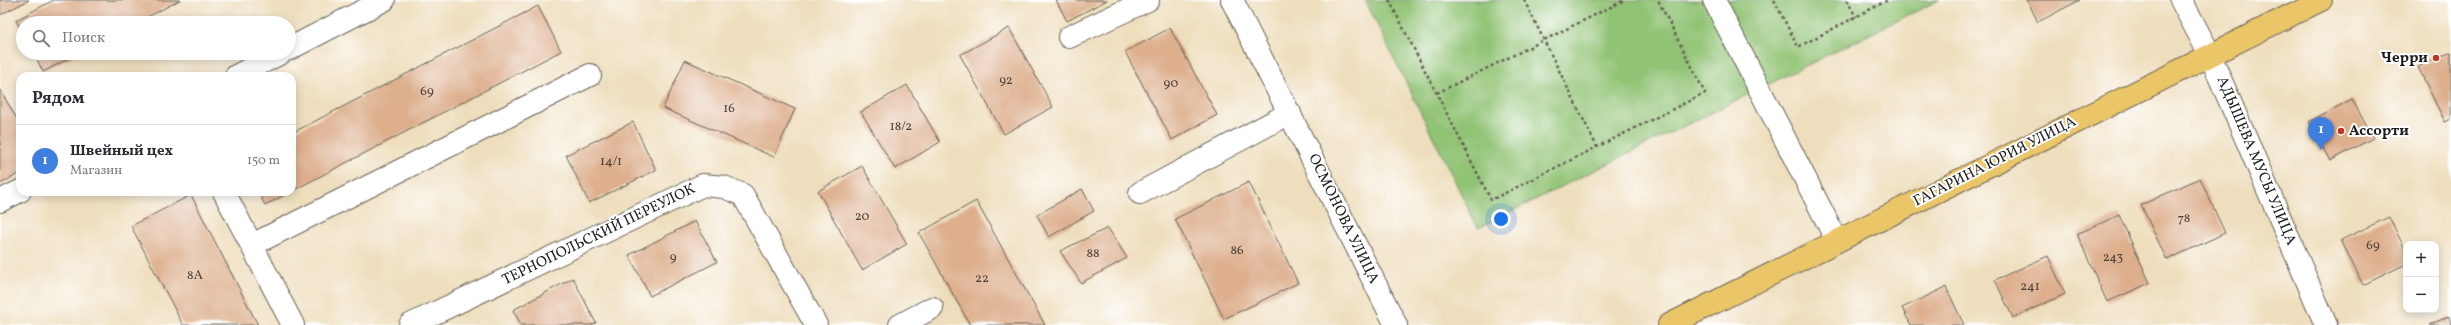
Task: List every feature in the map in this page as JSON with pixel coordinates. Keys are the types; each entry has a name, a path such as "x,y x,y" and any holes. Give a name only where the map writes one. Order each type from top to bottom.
{"main road":[{"name":"ГАГАРИНА ЮРИЯ УЛИЦА","path":"1669,325 2321,0"}],"street":[{"path":"296,45 384,0"},
{"path":"1069,37 1148,0"},
{"name":"ОСМОНОВА УЛИЦА","path":"1232,0 1396,325"},
{"path":"1714,0 1837,241"},
{"name":"АДЫШЕВА МУСЫ УЛИЦА","path":"2181,0 2210,55 2326,325"},
{"path":"244,72 267,60"},
{"path":"252,245 590,75"},
{"path":"1140,193 1290,113"},
{"name":"ТЕРНОПОЛЬСКИЙ ПЕРЕУЛОК","path":"410,325 703,185 724,187 743,195 816,325"},
{"path":"0,201 16,193"},
{"path":"226,196 293,325"},
{"path":"900,325 932,308"}],"path":[{"path":"1389,0 1491,200 1704,93 1658,0"},
{"path":"1524,0 1597,147"},
{"path":"1437,94 1625,0"},
{"path":"1774,0 1798,47 1888,0"},
{"path":"1847,0 1856,17"}],"green space":[{"path":"1365,0 1939,0 1478,228"}],"building":[{"path":"0,0 29,0 0,15"},
{"path":"54,0 180,0 149,16 24,16"},
{"path":"1056,0 1107,0 1067,21"},
{"path":"2027,0 2080,0 2038,22"},
{"path":"538,6 561,51 296,189 296,131"},
{"path":"1009,28 1053,107 1004,134 960,55"},
{"path":"1170,28 1217,115 1172,140 1125,52"},
{"path":"2451,52 2451,119 2445,122 2418,67"},
{"path":"37,60 66,60 43,72"},
{"path":"685,60 795,109 774,157 663,108"},
{"path":"907,85 940,142 895,169 861,112"},
{"path":"0,90 16,117 16,175 0,184"},
{"path":"2352,99 2373,138 2330,161 2309,122"},
{"path":"633,122 656,170 589,203 566,155"},
{"path":"862,166 907,244 862,270 818,191"},
{"path":"2200,178 2225,233 2167,260 2141,205"},
{"path":"1249,182 1298,283 1224,319 1175,219"},
{"path":"1082,189 1094,211 1049,237 1037,215"},
{"path":"192,196 258,325 183,325 131,226"},
{"path":"260,196 283,196 265,205"},
{"path":"976,201 1045,325 970,325 919,233"},
{"path":"2119,215 2150,283 2107,302 2077,234"},
{"path":"2389,217 2403,245 2403,265 2363,285 2341,240"},
{"path":"695,221 717,262 650,296 629,255"},
{"path":"1108,228 1127,258 1081,283 1060,251"},
{"path":"2048,256 2065,294 2013,318 1995,280"},
{"path":"573,278 596,323 591,325 521,325 513,310"},
{"path":"1946,287 1964,325 1911,325 1902,308"},
{"path":"2449,316 2451,325 2430,325"}],"place":[{"name":"Черри","path":"2436,58"},
{"name":"Ассорти","path":"2341,131"},
{"name":"Швейный цех","path":"2321,150"}]}
